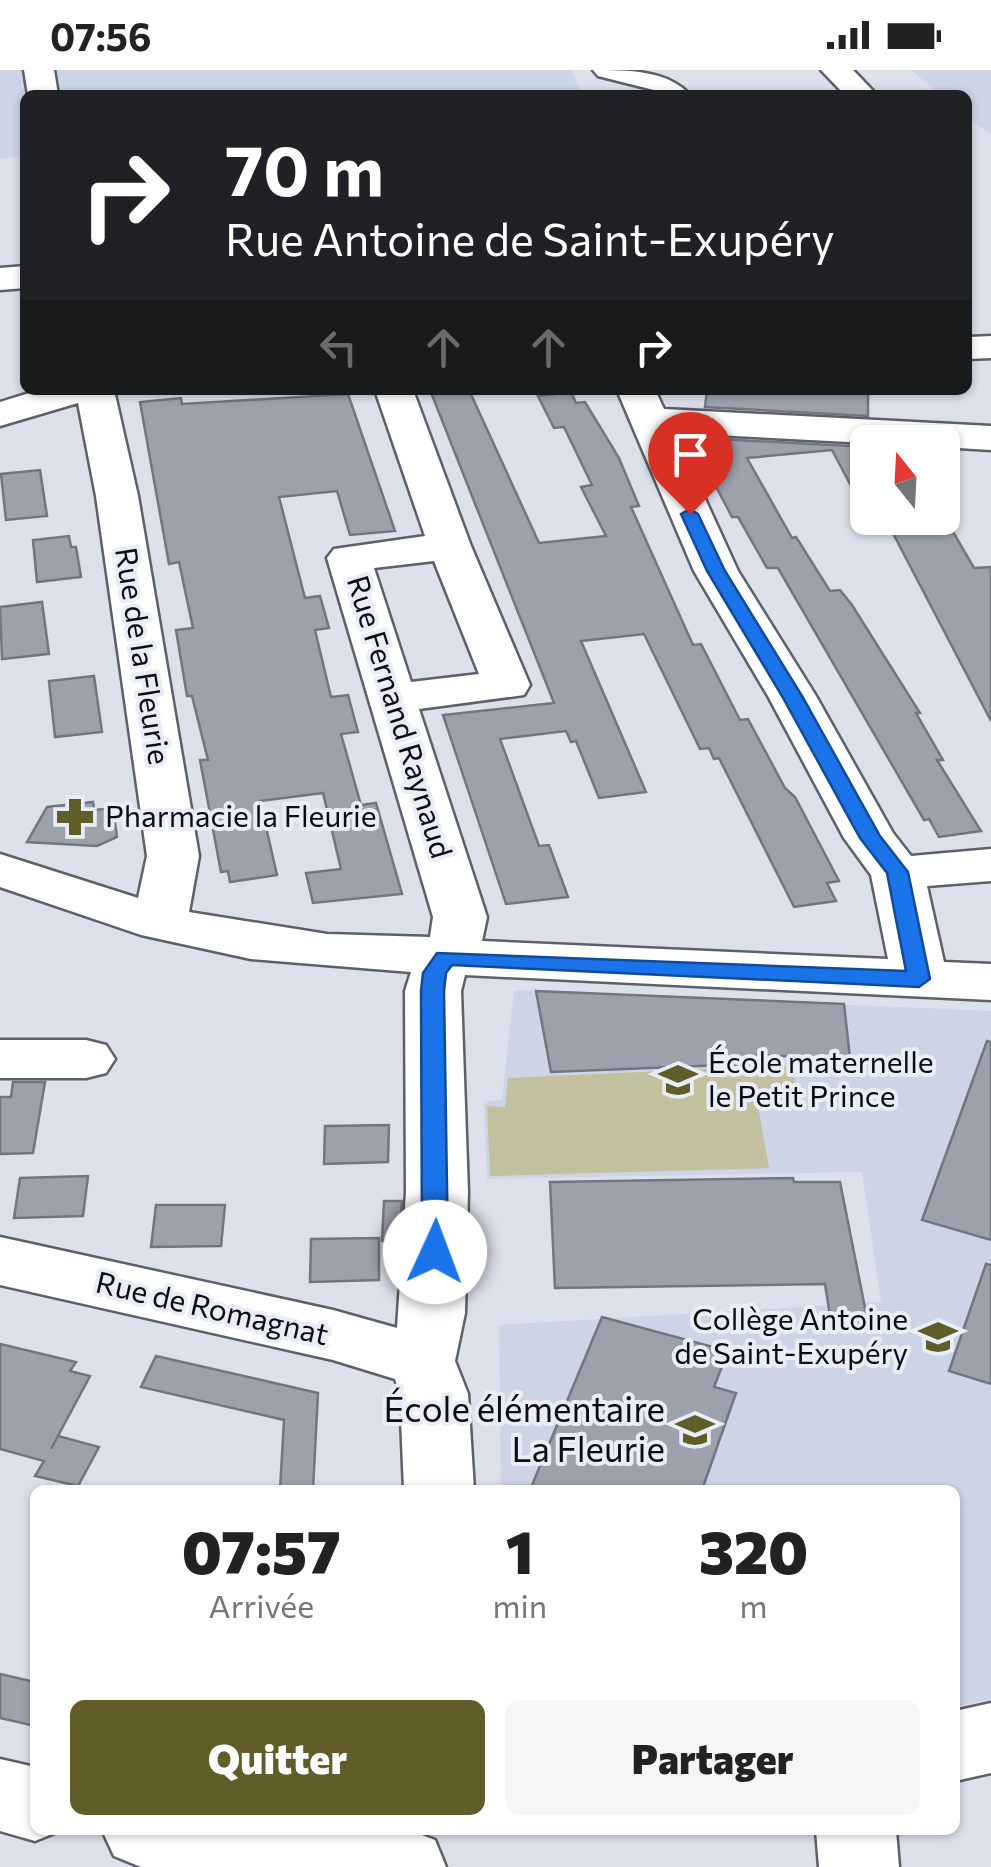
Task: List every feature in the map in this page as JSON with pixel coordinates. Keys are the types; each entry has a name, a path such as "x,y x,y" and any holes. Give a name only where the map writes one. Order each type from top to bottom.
{"street":[{"path":"608,70 664,84 669,90"},
{"path":"836,70 857,90"},
{"path":"0,414 63,395"},
{"name":"Rue de la Fleurie","path":"95,395 117,496 172,856 160,924"},
{"path":"390,698 507,685 450,546 396,395"},
{"path":"919,979 897,872 870,838 792,696 716,571 644,405 991,438"},
{"name":"Rue Fernand Raynaud","path":"422,1361 433,1313 437,1192 432,991 434,973 461,934 460,917 349,558 450,546"},
{"path":"897,872 991,865"},
{"path":"0,870 160,924 251,942 445,958 991,982"},
{"path":"0,1060 86,1058"},
{"name":"Rue de Romagnat","path":"0,1261 333,1336 422,1361"},
{"path":"422,1361 434,1394 439,1485"},
{"path":"960,1745 991,1738"},
{"path":"0,1796 30,1803"},
{"path":"162,1835 210,1847 311,1852 406,1867"},
{"path":"418,1867 428,1835"},
{"path":"856,1835 859,1867"}],"shaded area":[{"path":"0,70 571,70 580,90 20,90 20,157 0,159"},
{"path":"911,70 991,70 991,135 972,120 972,90 935,90"},
{"path":"514,990 991,1011 991,1699 960,1706 960,1485 501,1485 499,1325 881,1302 862,1172 487,1179 484,1101 502,1100"},
{"path":"795,1065 794,1101 769,1100 758,1106 769,1168 490,1176 487,1106 505,1107 508,1078"}],"building":[{"path":"348,395 395,531 350,535 337,491 279,497 305,598 320,596 329,628 315,630 331,697 348,695 358,732 341,734 361,805 376,803 402,894 313,903 306,873 341,869 323,793 260,801 277,875 230,882 228,871 221,872 200,760 208,760 192,696 187,696 176,630 193,628 179,562 169,564 140,402 181,398 182,404"},
{"path":"432,395 471,395 539,543 606,536 581,487 592,485 564,427 554,428 538,396 572,395 576,403 585,402 619,458 639,506 631,507 693,645 701,644 740,720 748,719 785,788 795,797 839,881 827,883 836,901 794,907 719,758 714,759 709,748 700,749 644,634 581,641 646,792 599,798 576,741 571,742 566,731 500,739 539,846 549,845 568,897 506,904 443,715 554,703"},
{"path":"706,395 868,395 868,416 705,407"},
{"path":"700,438 850,446 850,484 832,450 747,458 792,538 796,537 830,591 840,590 852,605 920,713 916,713 943,760 937,760 981,831 939,837 929,819 924,820 778,568 767,568 738,517 732,517 694,445 704,444"},
{"path":"40,470 47,516 6,520 1,474"},
{"path":"894,535 955,535 974,568 991,567 991,721"},
{"path":"69,536 71,547 76,547 81,577 37,582 33,540"},
{"path":"42,602 49,654 2,659 0,607"},
{"path":"94,676 102,732 55,737 49,681"},
{"name":"Pharmacie la Fleurie","path":"93,802 94,810 113,808 117,837 97,846 27,842 47,807"},
{"path":"536,991 844,1004 850,1058 746,1055 748,1064 551,1072"},
{"path":"987,1041 991,1042 991,1240 922,1220"},
{"path":"13,1082 45,1082 33,1153 0,1154 0,1097 11,1097"},
{"path":"389,1125 388,1162 324,1164 325,1126"},
{"path":"88,1176 83,1216 14,1218 20,1178"},
{"path":"793,1178 794,1182 840,1182 869,1328 832,1328 825,1284 555,1288 550,1182"},
{"path":"384,1201 402,1201 399,1240 382,1241"},
{"path":"156,1205 225,1205 221,1246 151,1247"},
{"path":"379,1238 379,1280 310,1282 311,1239"},
{"path":"986,1264 991,1265 991,1384 949,1371"},
{"path":"602,1317 728,1351 714,1387 736,1393 704,1485 532,1485"},
{"path":"0,1344 76,1362 70,1371 90,1376 51,1449 58,1436 99,1447 79,1485 35,1476 44,1461 0,1449"},
{"path":"156,1356 318,1393 313,1485 280,1485 284,1420 141,1387"},
{"path":"0,1674 30,1681 30,1725 0,1718"}],"place":[{"name":"Pharmacie la Fleurie","path":"75,817"},
{"name":"École maternelle le Petit Prince","path":"678,1080"},
{"name":"Collège Antoine de Saint-Exupéry","path":"938,1337"},
{"name":"École élémentaire La Fleurie","path":"695,1430"}],"route":[{"path":"435,1252 432,991 434,973 445,958 919,979 897,872 870,838 792,696 716,571 690,514"}]}
